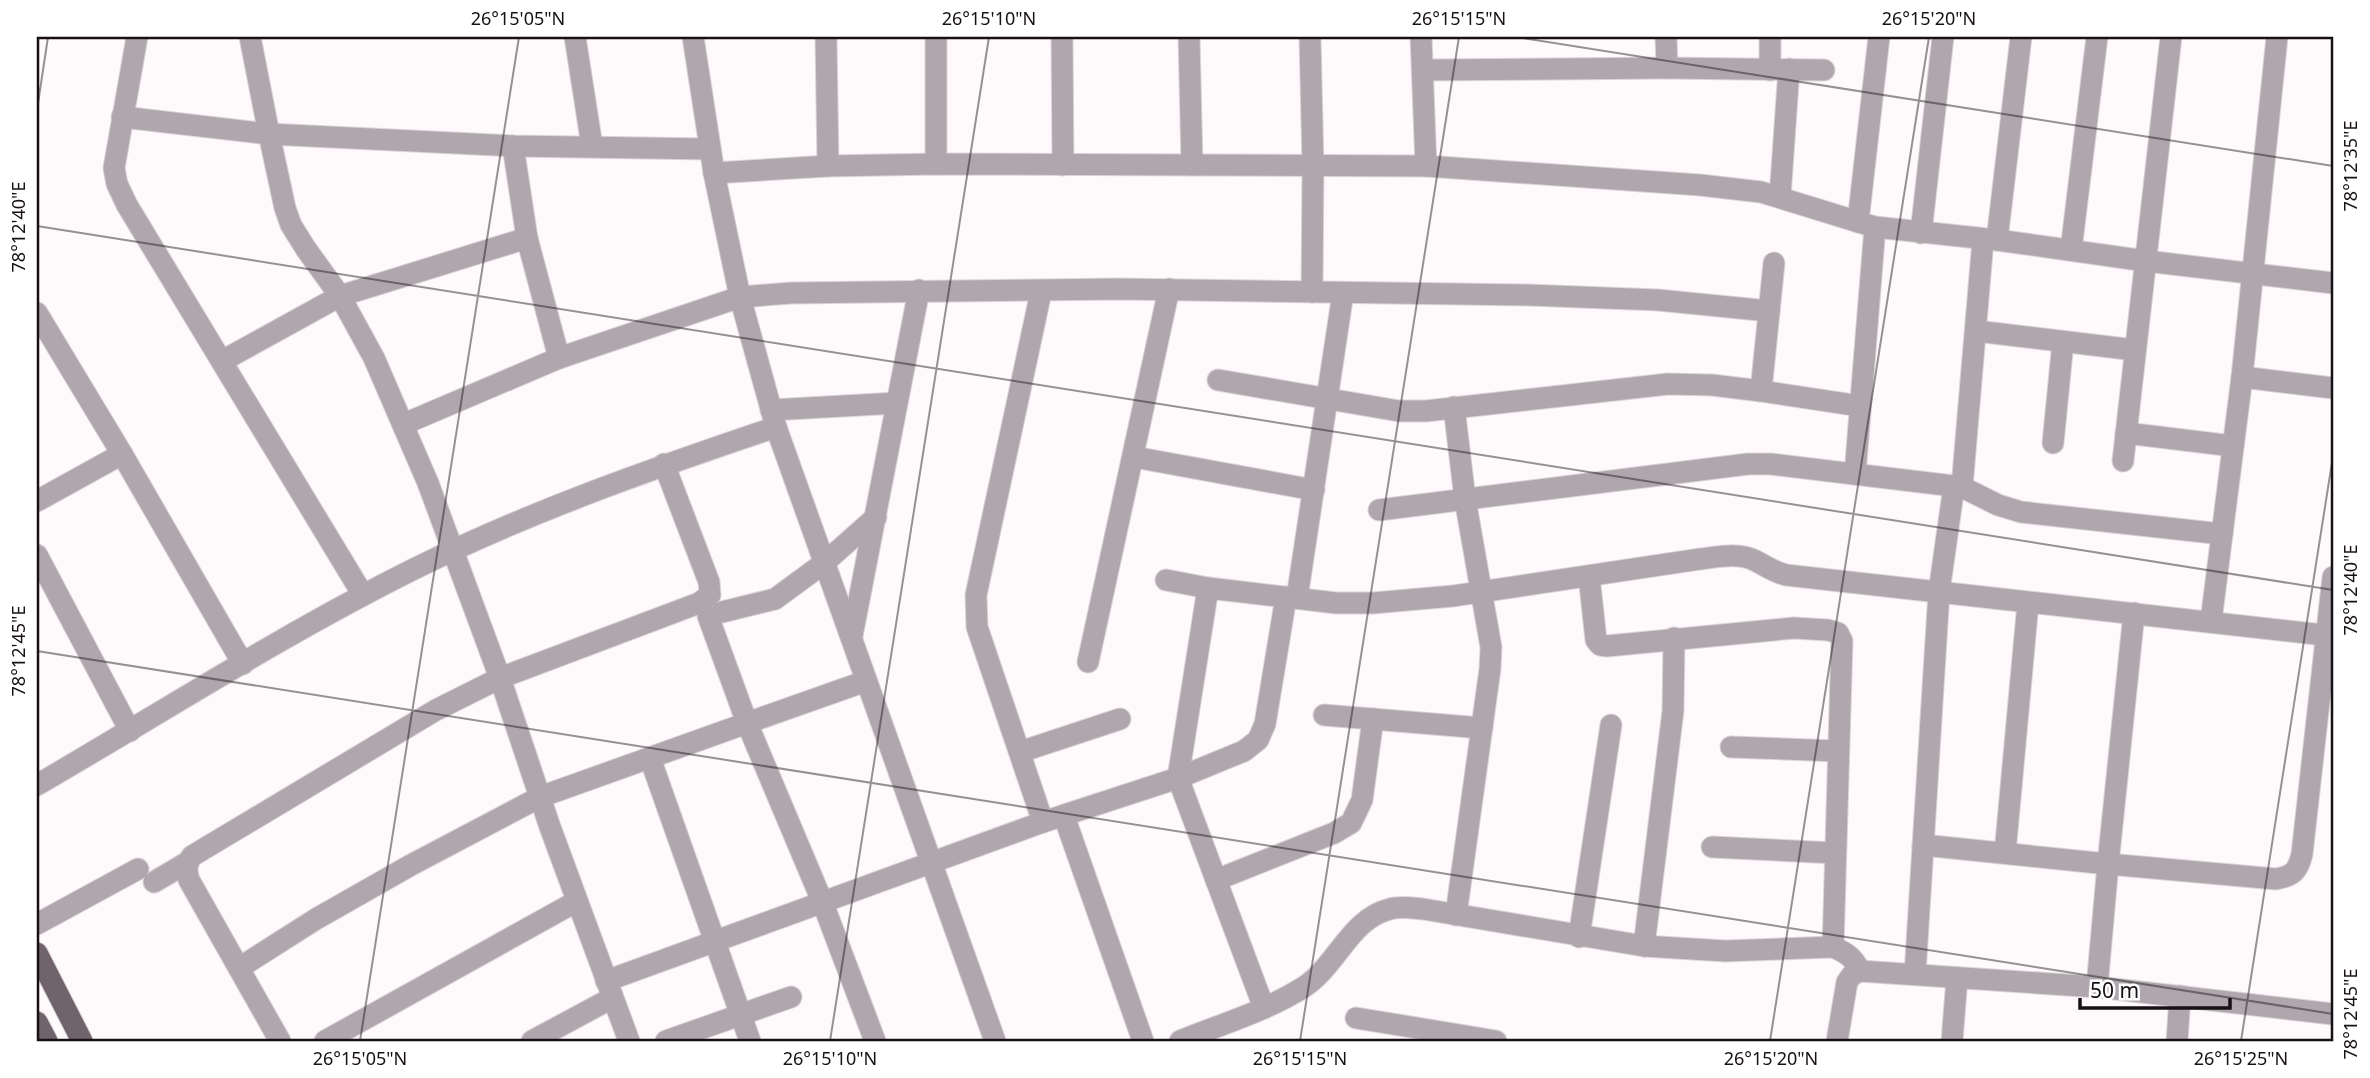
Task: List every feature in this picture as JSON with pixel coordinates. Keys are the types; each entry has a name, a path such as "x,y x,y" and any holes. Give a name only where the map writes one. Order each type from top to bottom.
{"main road":[{"path":"37,953 82,1041"},
{"path":"37,1022 47,1041"}],"street":[{"path":"136,37 114,168 117,184 127,205 363,595"},
{"path":"250,37 285,208 306,249 340,296 374,358 404,424 500,678 576,901 629,1041"},
{"path":"575,37 592,146"},
{"path":"692,37 710,149 740,298 773,418 995,1041"},
{"path":"827,37 828,166"},
{"path":"936,37 936,164"},
{"path":"1062,37 1063,165"},
{"path":"1189,37 1192,165"},
{"path":"1310,37 1312,292"},
{"path":"1422,37 1426,166"},
{"path":"1666,37 1667,68"},
{"path":"1770,37 1779,70 1780,197"},
{"path":"1855,474 1866,224 1880,37"},
{"path":"1921,233 1944,37"},
{"path":"1915,974 1940,592 1958,487 1976,331 2021,37"},
{"path":"2071,250 2097,37"},
{"path":"2123,461 2172,37"},
{"path":"2211,621 2242,377 2277,37"},
{"path":"1423,69 1824,70"},
{"path":"122,117 269,134 513,146 710,149"},
{"path":"513,146 527,237 543,306 559,358"},
{"path":"715,173 828,166 936,164 1426,166 1730,187 1780,197 1866,224 1921,233 2333,283"},
{"path":"222,361 340,296 527,237"},
{"path":"1761,391 1774,262"},
{"path":"404,424 559,358 740,298 791,293 1169,289 1658,300 1769,311"},
{"path":"1088,662 1169,289"},
{"path":"851,638 919,290"},
{"path":"1041,292 976,595 977,627 1043,822"},
{"path":"532,1041 609,989 715,942 1043,822 1178,778 1244,751 1258,740 1265,724 1314,490 1343,293"},
{"path":"37,313 243,664"},
{"path":"1976,331 2135,350"},
{"path":"2053,443 2063,342"},
{"path":"2242,377 2333,388"},
{"path":"1218,380 1399,411 1668,384 1712,385 1860,406"},
{"path":"37,785 363,595 526,517 664,464 773,418 897,403"},
{"path":"1454,407 1465,499 1490,647 1490,669 1456,915"},
{"path":"2126,433 2233,446"},
{"path":"37,501 122,454"},
{"path":"1134,457 1314,490"},
{"path":"280,1041 189,880 186,870 188,862 192,856 436,710 500,678 699,603 709,595 709,582 664,464"},
{"path":"1379,510 1748,464 1771,464 1958,487 2021,512 2222,534"},
{"path":"875,1041 822,901 747,723 715,614 775,599 824,563 876,517"},
{"path":"37,555 130,731"},
{"path":"1166,580 1208,588 1336,603 1373,603 1480,592 1700,559 1741,556 1786,575 2330,635"},
{"path":"1589,576 1596,639 1600,645 1794,628 1838,633 1842,641 1833,947"},
{"path":"1923,845 2276,879 2290,877 2299,869 2302,854 2330,635 2333,577"},
{"path":"1208,588 1178,778 1264,1008"},
{"path":"2006,853 2028,603"},
{"path":"2097,987 2134,613"},
{"path":"1644,946 1673,711 1674,638"},
{"path":"239,968 316,919 411,865 540,797 866,681"},
{"path":"1324,715 1482,728"},
{"path":"1020,752 1120,719"},
{"path":"1216,880 1334,833 1351,823 1362,800 1373,719"},
{"path":"1579,937 1611,725"},
{"path":"1731,747 1837,751"},
{"path":"650,758 750,1041"},
{"path":"1064,816 1143,1041"},
{"path":"1712,848 1835,853"},
{"path":"37,924 146,876 188,862"},
{"path":"325,1041 576,901"},
{"path":"1180,1041 1221,1033 1305,986 1327,968 1372,914 1394,908 1423,909 1644,946 1725,951 1833,947 1848,953 1860,971"},
{"path":"1837,1041 1847,982 1852,975 1860,971 2097,987 2333,1014"},
{"path":"1952,1041 1957,978"},
{"path":"2177,1041 2180,996"},
{"path":"666,1041 791,998"},
{"path":"1356,1018 1496,1041"}]}
